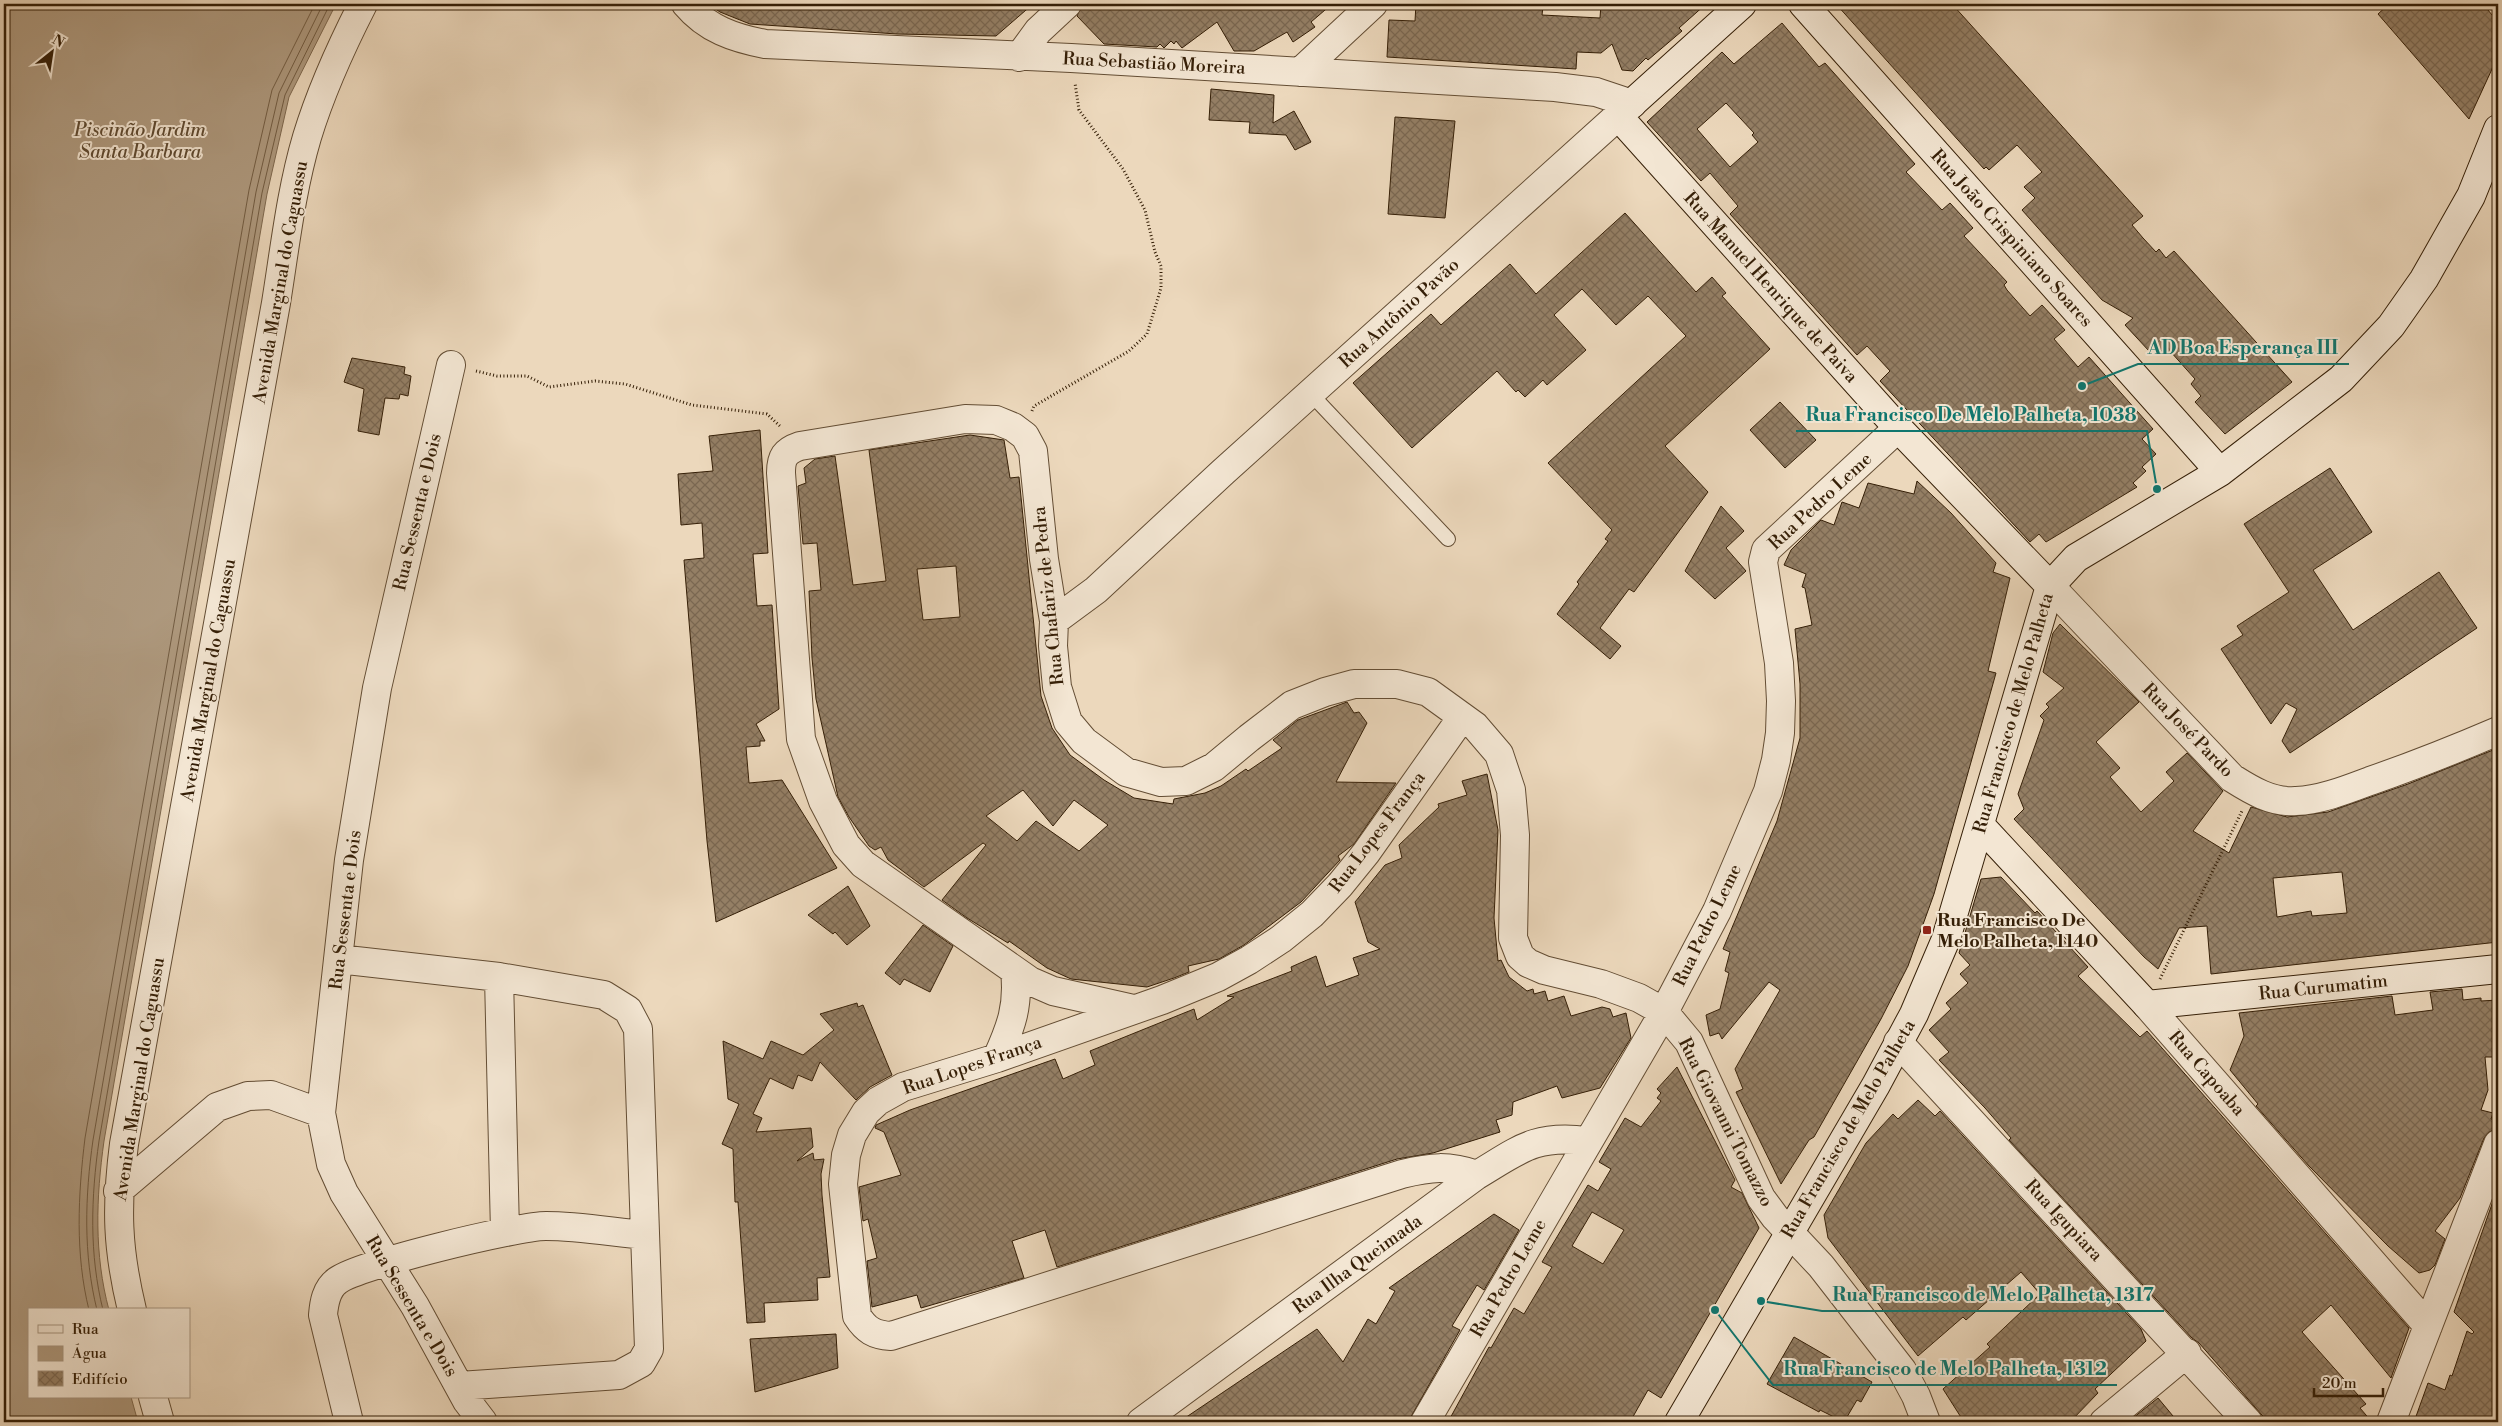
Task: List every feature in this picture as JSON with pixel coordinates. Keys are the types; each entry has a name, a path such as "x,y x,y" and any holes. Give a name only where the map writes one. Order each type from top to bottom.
{"street":[{"name":"Avenida Marginal do Caguassu","path":"132,1308 125,1280 119,1233 118,1191 124,1144 274,312 294,191 307,137 342,47 363,4"},
{"name":"Rua Sebastião Moreira","path":"686,4 706,24 740,39 765,44 1071,58 1555,87 1596,92 1625,110"},
{"path":"1019,57 1038,31 1067,4"},
{"path":"1300,72 1373,4"},
{"name":"Rua Antônio Pavão","path":"1054,622 1096,590 1310,393 1742,4"},
{"name":"Rua João Crispiniano Soares","path":"1803,4 2220,472"},
{"name":"Rua Manuel Henrique de Paiva","path":"1625,110 1898,428 2050,586"},
{"name":"Rua Francisco de Melo Palheta","path":"1679,1422 1876,1085 1914,1014 1946,939 2050,586 2076,558 2220,472 2341,379 2391,326 2424,279 2471,196 2498,129"},
{"name":"Rua Sessenta e Dois","path":"451,365 377,688 349,860 321,1113 331,1164 344,1194 415,1306 460,1386 483,1422"},
{"path":"1025,436 1013,427 996,420 965,419 800,446 787,450 781,461 781,473 801,739 817,787 846,845 863,864 1030,981 1053,991 1133,1009"},
{"name":"Rua Pedro Leme","path":"1425,1422 1587,1141 1664,1012 1718,911 1768,791 1776,760 1780,733 1779,663 1765,583 1763,562 1766,550 1898,428"},
{"name":"Rua Chafariz de Pedra","path":"1025,436 1032,451 1044,559 1054,622 1053,646 1057,687 1068,722 1084,740 1119,767 1160,782 1186,781 1214,767 1248,738 1292,705 1325,692 1354,684 1397,684 1428,692 1475,726 1500,754 1511,790 1515,834 1513,938 1520,956 1528,963 1544,970 1601,984 1639,998 1664,1012"},
{"name":"Rua José Pardo","path":"2050,586 2232,778 2252,791 2273,799 2295,801 2338,792 2429,761 2498,731"},
{"name":"Rua Lopes França","path":"1462,717 1366,853 1312,914 1281,939 1249,960 1186,990 997,1058 903,1087 866,1112 852,1135 846,1155 843,1184 857,1316 863,1326 876,1335 891,1336 1402,1174 1430,1168 1456,1168 1477,1176"},
{"name":"Rua Capoaba","path":"1980,825 2147,1005 2428,1326"},
{"path":"338,959 499,977 604,996 628,1010 638,1029 649,1349 641,1363 619,1375 460,1386"},
{"name":"Rua Curumatim","path":"2147,1005 2498,969"},
{"path":"997,1058 1008,1034 1016,1009 1018,993 1015,971"},
{"path":"499,977 505,1232"},
{"name":"Rua Giovanni Tomazzo","path":"1664,1012 1689,1042 1761,1198 1775,1217 1821,1266 1902,1370 1923,1421"},
{"name":"Rua Igupiara","path":"1898,1042 2187,1353 2248,1422"},
{"path":"118,1191 216,1107 248,1096 271,1095 321,1113"},
{"name":"Rua Ilha Queimada","path":"1141,1422 1477,1176 1524,1147 1548,1139 1587,1141"},
{"path":"2391,1422 2498,1144"},
{"path":"349,1422 323,1315 324,1300 329,1289 337,1281 348,1275 386,1263 505,1232 546,1226 645,1236"},
{"path":"2104,1422 2187,1353"},
{"path":"153,1398 160,1422"}],"lane":[{"path":"1310,393 1448,539"}],"path":[{"path":"1025,436 1034,406 1129,352 1148,334 1162,288 1161,266 1154,252 1146,210 1124,169 1080,110 1071,58"},
{"path":"451,365 497,376 527,376 549,387 595,381 625,384 692,405 767,414 780,424 787,450"},
{"path":"2147,1005 2252,791"}],"water":[{"name":"Piscinão Jardim Santa Barbara","path":"4,4 336,4 289,97 267,194 104,1141 99,1184 98,1226 101,1268 109,1308 28,1308 28,1398 131,1398 138,1422 4,1422"}],"building":[{"path":"708,4 1033,4 996,36 897,34 750,24 720,12"},
{"path":"1082,4 1332,4 1311,22 1315,27 1293,42 1287,32 1254,51 1234,51 1217,22 1182,48 1176,41 1174,44 1171,41 1164,48 1160,44 1157,47 1104,44 1077,16"},
{"path":"1416,4 1472,4 1472,7 1514,9 1514,5 1543,7 1542,15 1600,18 1601,4 1706,4 1679,28 1682,31 1648,60 1646,58 1633,71 1622,70 1612,44 1601,53 1577,52 1576,69 1387,57 1389,20 1415,21"},
{"path":"1836,4 1952,4 2143,216 2132,225 2143,238 2156,252 2159,249 2166,258 2174,251 2292,382 2225,434 2195,402 2201,396 2191,384 2195,379 2170,351 2165,355 2156,345 2149,351 2125,325 2133,318 2102,300 2022,210 2035,198 2024,187 2042,172 2017,145 1989,170 1986,167 1984,169"},
{"path":"2389,4 2483,4 2497,21 2498,56 2469,119 2378,14"},
{"path":"1782,23 1819,67 1825,63 1915,164 1906,172 1942,210 1950,203 1973,228 1964,236 2007,282 2004,285 2007,290 2030,316 2042,305 2065,330 2054,339 2078,367 2089,357 2153,429 2142,439 2156,454 2142,467 2146,471 2133,483 2137,487 2046,542 2039,534 2030,542 1880,381 1890,371 1867,346 1857,355 1730,214 1738,206 1710,173 1701,181 1647,122 1722,52 1734,64","holes":["1726,103 1754,133 1752,135 1758,142 1730,167 1697,129"]},
{"path":"1211,89 1274,95 1273,123 1294,111 1311,142 1295,150 1286,135 1249,133 1250,122 1209,120"},
{"path":"1395,117 1455,121 1445,218 1388,214"},
{"path":"1625,213 1696,292 1712,277 1726,293 1722,296 1770,349 1665,446 1708,492 1634,592 1629,589 1600,628 1621,646 1610,659 1557,614 1579,584 1577,582 1608,541 1605,539 1612,530 1548,463 1686,336 1648,296 1616,325 1582,289 1554,315 1586,350 1547,385 1543,380 1525,397 1518,390 1516,392 1497,371 1412,448 1353,383 1431,314 1441,325 1510,264 1536,294"},
{"path":"352,358 405,367 404,374 411,376 408,396 400,394 399,399 385,398 379,435 358,431 364,389 344,382"},
{"path":"1780,402 1816,440 1785,468 1750,430"},
{"path":"760,430 768,553 753,554 757,606 772,605 779,709 756,724 765,741 760,741 760,746 746,747 749,783 782,780 837,868 716,922 707,841 684,560 704,558 702,523 681,525 678,474 713,471 709,436"},
{"path":"970,435 1004,440 1010,478 1019,477 1041,696 1052,728 1070,755 1104,780 1134,798 1173,804 1174,799 1205,793 1221,786 1246,769 1248,771 1282,748 1273,740 1298,720 1347,702 1354,713 1359,712 1367,723 1336,782 1396,783 1354,844 1338,856 1340,860 1301,902 1244,945 1219,959 1188,966 1189,972 1174,978 1147,987 1071,979 1047,968 1009,941 1008,943 967,918 942,900 986,845 983,843 924,887 888,860 881,847 875,850 869,846 838,797 816,699 809,591 821,590 817,543 803,544 798,486 806,483 804,468 815,459 835,456 853,585 886,581 869,450","holes":["956,566 960,617 923,620 917,569","1023,790 1053,826 1074,800 1108,825 1079,851 1036,821 1017,841 986,816"]},
{"path":"2330,468 2372,532 2313,570 2353,630 2439,572 2477,628 2290,753 2282,741 2297,709 2286,703 2271,724 2221,649 2243,635 2237,626 2289,592 2244,524"},
{"path":"1917,481 1951,513 1996,563 1993,572 2010,578 1988,671 1996,673 1934,894 1908,966 1881,1019 1814,1137 1809,1140 1781,1184 1736,1092 1743,1089 1735,1069 1780,990 1769,982 1722,1039 1719,1033 1710,1036 1706,1015 1720,1009 1729,973 1725,971 1730,952 1723,949 1777,821 1800,738 1800,684 1795,629 1812,625 1805,588 1802,587 1806,574 1784,565 1791,550 1821,520 1834,525 1842,502 1859,508 1868,483 1914,494"},
{"path":"1721,506 1744,531 1726,548 1746,571 1715,599 1685,571"},
{"path":"2060,624 2139,702 2096,742 2120,768 2110,777 2141,812 2174,781 2166,772 2187,753 2223,791 2193,831 2229,853 2251,807 2287,817 2328,812 2408,784 2498,748 2498,942 2211,974 2207,926 2179,928 2158,969 2144,957 2014,819 2024,809 2018,794 2044,720 2040,716 2049,707 2046,704 2064,688 2043,672 2053,633","holes":["2342,872 2347,913 2312,916 2311,911 2277,917 2273,878"]},
{"path":"1487,774 1498,830 1494,918 1498,961 1501,960 1509,977 1527,991 1533,989 1534,994 1545,991 1548,1001 1564,996 1571,1016 1602,1007 1610,1009 1613,1017 1626,1013 1631,1038 1600,1088 1562,1098 1557,1086 1513,1102 1512,1115 1496,1120 1500,1132 1433,1153 1397,1159 1057,1267 1045,1230 1012,1241 1024,1278 921,1308 917,1295 872,1307 867,1261 877,1258 868,1219 863,1221 859,1187 901,1175 884,1132 875,1128 876,1125 910,1110 1055,1059 1063,1079 1095,1065 1090,1051 1194,1009 1197,1020 1234,997 1227,996 1292,971 1291,967 1316,956 1326,987 1359,975 1353,958 1380,949 1368,942 1355,902 1385,865 1402,858 1399,845 1439,807 1438,804 1467,795 1462,781"},
{"path":"2001,877 2035,913 2037,911 2088,967 2078,976 2140,1037 2147,1031 2409,1328 2391,1378 2331,1305 2302,1332 2366,1404 2360,1408 2372,1422 2268,1422 2199,1343 2192,1338 2009,1140 2011,1138 1985,1108 1939,1060 1949,1052 1929,1030 1951,1009 1946,1003 1968,983 1960,974 1970,965 1959,953 1981,879"},
{"path":"848,886 870,926 847,945 835,932 833,934 808,915"},
{"path":"923,925 953,946 930,992 904,979 900,985 885,973"},
{"path":"2462,989 2463,1000 2481,998 2481,1001 2498,1000 2498,1057 2485,1057 2488,1090 2481,1110 2493,1113 2491,1119 2498,1120 2498,1129 2489,1132 2484,1138 2460,1198 2435,1231 2445,1239 2435,1265 2430,1270 2419,1273 2388,1246 2309,1166 2256,1106 2258,1104 2230,1070 2244,1036 2239,1013 2392,996 2395,1015 2433,1010 2430,992"},
{"path":"857,1003 858,1007 863,1005 892,1075 870,1087 856,1100 820,1062 812,1081 798,1075 793,1089 770,1078 753,1114 762,1118 756,1132 811,1128 813,1147 797,1161 813,1153 814,1160 824,1159 821,1174 822,1195 830,1277 817,1278 818,1300 764,1303 765,1322 747,1323 738,1202 735,1202 733,1149 722,1144 739,1104 728,1099 723,1041 763,1059 771,1041 803,1055 834,1030 820,1014"},
{"path":"1677,1067 1735,1180 1731,1187 1742,1193 1759,1228 1661,1398 1648,1390 1630,1422 1558,1422 1550,1417 1547,1422 1448,1422 1489,1347 1491,1348 1514,1308 1524,1314 1552,1267 1542,1262 1588,1185 1598,1191 1611,1169 1599,1162 1625,1118 1641,1127 1661,1101 1657,1098 1661,1093 1657,1089","holes":["1592,1212 1624,1230 1603,1264 1572,1246"]},
{"path":"1918,1100 1935,1116 1940,1111 2141,1329 2146,1341 2095,1389 2098,1393 2070,1422 1964,1422 1943,1389 1990,1347 1987,1344 2040,1294 2021,1272 1966,1320 1963,1317 1918,1356 1828,1238 1824,1215 1866,1143 1893,1114 1898,1119"},
{"path":"2498,1187 2498,1422 2414,1422 2428,1383 2445,1390 2450,1375 2452,1376 2467,1331 2472,1334 2474,1332 2454,1312"},
{"path":"1494,1214 1519,1230 1484,1290 1477,1285 1452,1326 1460,1330 1408,1422 1179,1422 1317,1329 1343,1362 1368,1319 1376,1324 1395,1291 1389,1288"},
{"path":"836,1334 838,1368 755,1392 750,1339"},
{"path":"1794,1337 1872,1382 1861,1402 1857,1400 1844,1422 1820,1410 1819,1412 1767,1384"},
{"path":"2158,1398 2178,1422 2128,1422"}],"place":[{"name":"AD Boa Esperança III","path":"2082,386"},
{"name":"Rua Francisco De Melo Palheta, 1038","path":"2157,489"},
{"name":"Rua Francisco De Melo Palheta, 1140","path":"1927,930"},
{"name":"Rua Francisco de Melo Palheta, 1317","path":"1761,1301"},
{"name":"Rua Francisco de Melo Palheta, 1312","path":"1715,1310"}]}
